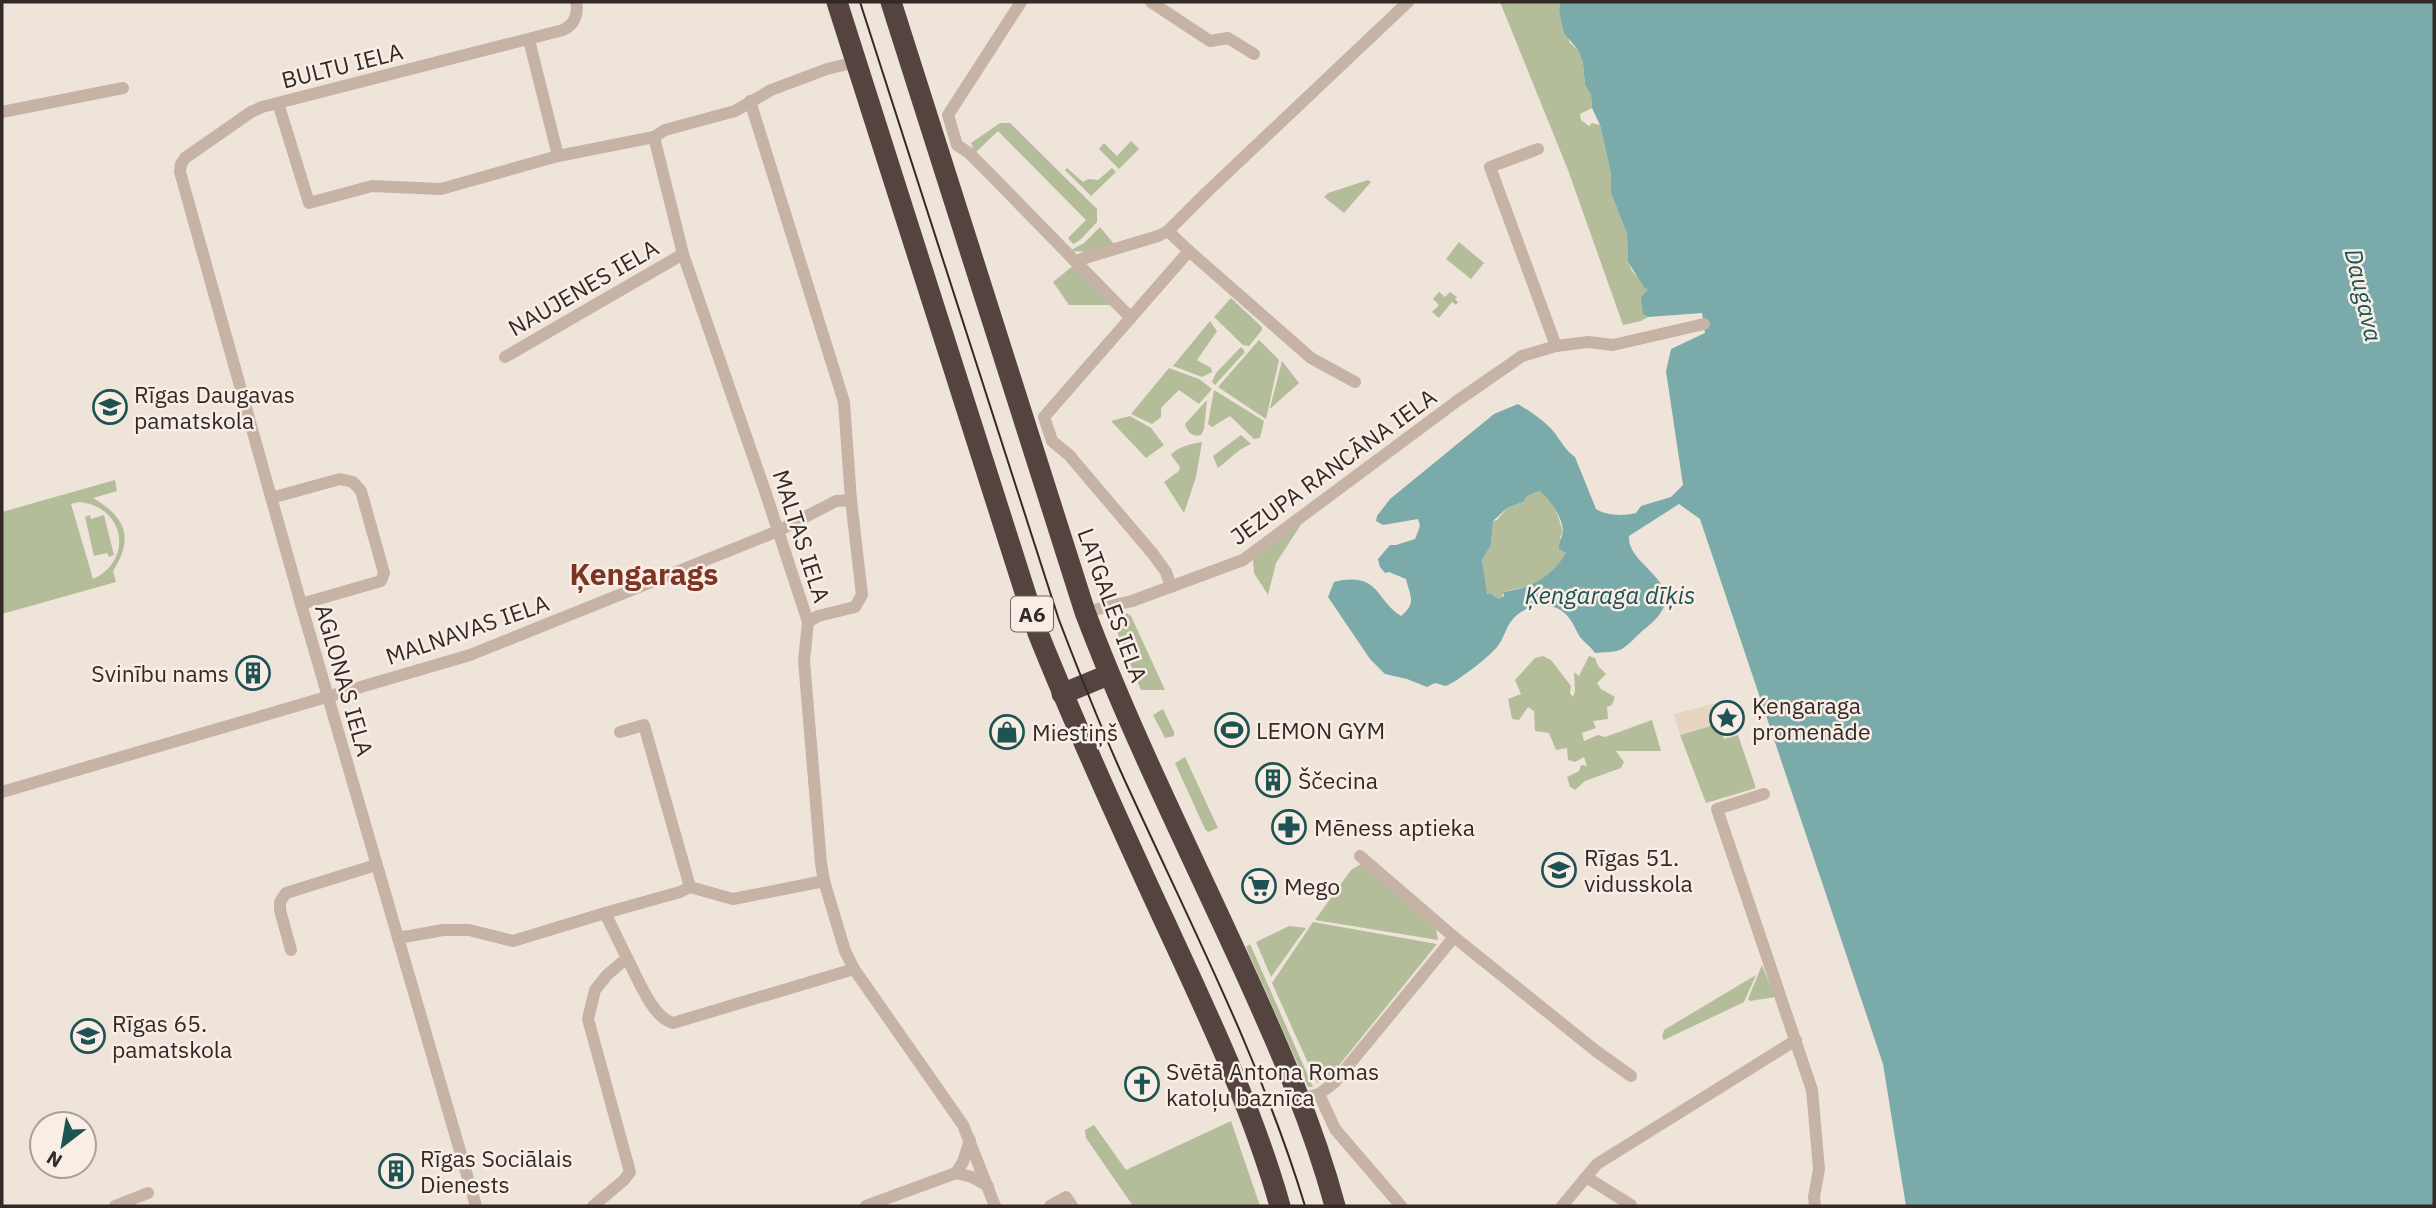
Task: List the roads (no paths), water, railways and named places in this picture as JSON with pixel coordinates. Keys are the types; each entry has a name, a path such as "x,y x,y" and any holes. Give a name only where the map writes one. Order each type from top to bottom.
{"highway":[{"name":"A6","path":"837,2 1038,633 1078,732 1210,1019 1263,1153 1280,1206"},
{"name":"LATGALES IELA","path":"891,2 943,132 1038,433 1085,612 1108,675 1254,992 1310,1096 1335,1206"},
{"path":"1062,694 1108,675"}],"street":[{"path":"558,156 529,40 571,26 578,9 576,2"},
{"path":"1021,2 948,115 943,132 969,153 1131,318"},
{"path":"1151,2 1210,41 1228,38 1254,54"},
{"path":"1075,261 1168,231 1407,2"},
{"name":"BULTU IELA","path":"181,164 185,158 251,111 529,40"},
{"path":"278,103 309,203 372,186 440,189 558,156 654,137 665,130 735,111 771,90 827,69 856,62"},
{"path":"2,112 124,88"},
{"path":"750,101 844,402 851,500 862,595 855,607 818,616 808,622"},
{"name":"MALTAS IELA","path":"654,137 683,254 808,622 804,661 824,881 845,951 963,1125 995,1206"},
{"path":"1538,149 1490,167 1556,345"},
{"name":"AGLONAS IELA","path":"181,164 180,172 301,604 476,1206"},
{"path":"1168,231 1311,358 1355,382"},
{"path":"1171,587 1166,572 1153,554 1069,454 1038,433 1044,418 1189,251"},
{"name":"NAUJENES IELA","path":"505,357 683,254"},
{"name":"JEZUPA RANCĀNA IELA","path":"1085,612 1132,601 1243,560 1499,370 1522,356 1556,345 1588,342 1613,345 1704,324"},
{"path":"271,498 340,479 353,482 361,491 384,573 381,581 301,604"},
{"name":"MALNAVAS IELA","path":"2,792 470,655 778,530 836,501 851,500"},
{"path":"620,732 644,725 690,887"},
{"path":"1764,794 1717,809 1812,1090 1819,1169 1815,1206"},
{"path":"1360,856 1454,937 1631,1076"},
{"path":"291,950 280,911 280,902 286,893 376,865"},
{"path":"398,937 443,930 469,930 513,941 690,887 733,899 824,881"},
{"path":"606,913 656,1011 664,1021 673,1023 854,968"},
{"path":"1401,1206 1310,1096 1334,1083 1454,937"},
{"path":"593,1206 630,1172 588,1019 595,990 607,975 627,958"},
{"path":"1562,1206 1597,1164 1796,1040"},
{"path":"956,1173 963,1163 970,1140"},
{"path":"866,1206 956,1173 972,1177 988,1186"},
{"path":"1586,1177 1631,1205"},
{"path":"115,1206 148,1193"},
{"path":"1050,1206 1066,1197 1072,1206"}],"water":[{"path":"1560,2 2434,2 2434,1206 1906,1206 1883,1064 1700,519 1679,504 1629,536 1631,547 1663,588 1666,600 1661,612 1622,649 1595,653 1563,612 1541,605 1519,614 1493,651 1446,686 1435,683 1427,687 1385,674 1370,659 1328,597 1334,582 1360,580 1375,589 1401,616 1406,611 1411,599 1406,579 1385,573 1378,559 1390,545 1415,539 1420,526 1418,519 1383,525 1376,521 1377,516 1390,499 1494,414 1518,404 1546,424 1575,457 1596,509 1605,513 1636,513 1641,506 1671,497 1683,485 1666,371 1671,349 1705,333 1702,313 1648,317 1643,314 1641,297 1648,290 1628,262 1627,234 1611,193 1611,174 1600,125 1592,108 1591,95 1585,85 1583,63 1578,50 1564,33 1559,11","holes":["1539,491 1555,508 1561,521 1563,532 1559,549 1566,553 1554,569 1539,580 1523,588 1503,592 1504,596 1499,599 1487,594 1482,560 1491,545 1493,521 1507,508 1523,502 1527,496"]}],"tram line":[{"path":"860,2 1059,620 1112,753 1248,1049 1288,1153 1305,1206"}],"place":[{"name":"Rīgas Daugavas pamatskola","path":"110,407"},
{"name":"Svinību nams","path":"253,673"},
{"name":"Ķengaraga promenāde","path":"1727,718"},
{"name":"LEMON GYM","path":"1232,730"},
{"name":"Miestiņš","path":"1007,732"},
{"name":"Ščecina","path":"1273,780"},
{"name":"Mēness aptieka","path":"1289,827"},
{"name":"Rīgas 51. vidusskola","path":"1559,870"},
{"name":"Mego","path":"1259,886"},
{"name":"Rīgas 65. pamatskola","path":"88,1036"},
{"name":"Svētā Antona Romas katoļu baznīca","path":"1142,1084"},
{"name":"Rīgas Sociālais Dienests","path":"396,1171"}],"district":[{"name":"Ķengarags","path":"644,573"}],"water label":[{"name":"Daugava","path":"2364,295"},
{"name":"Ķengaraga dīķis","path":"1610,595"}]}
